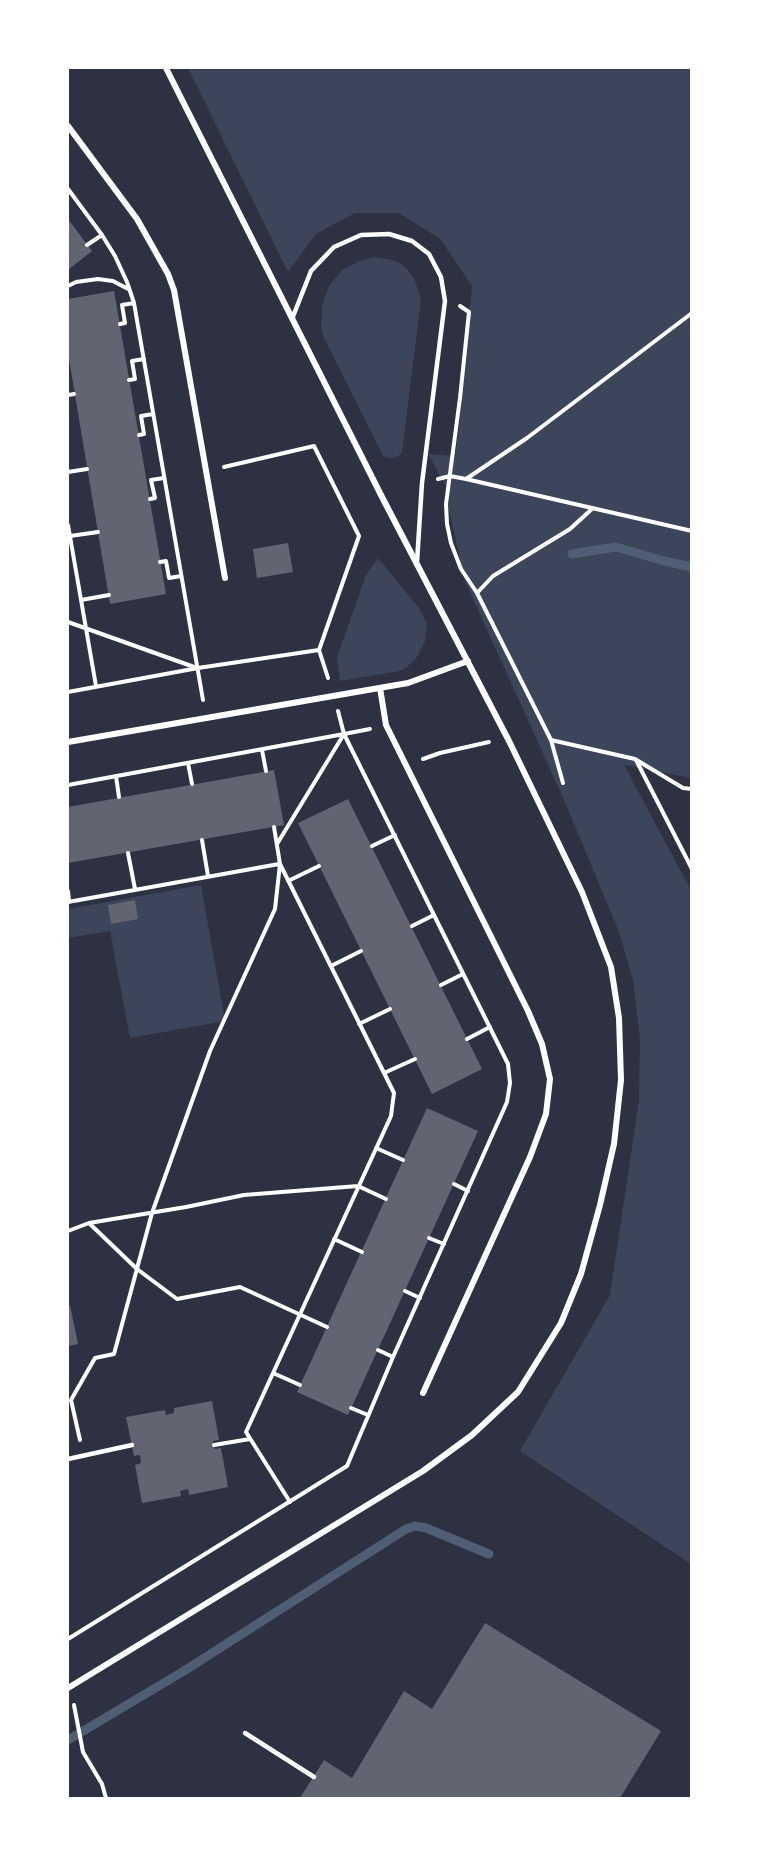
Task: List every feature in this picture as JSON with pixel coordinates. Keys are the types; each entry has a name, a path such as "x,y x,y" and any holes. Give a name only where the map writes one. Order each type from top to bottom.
{"street":[{"path":"68,1688 423,1471 472,1435 518,1392 561,1323 581,1274 614,1144 621,1080 619,1018 611,967 578,882 166,68"},
{"path":"68,126 137,219 168,274 174,290 225,579"},
{"path":"68,742 408,683 468,661"},
{"path":"380,688 386,725 528,1011 542,1044 550,1079 546,1114 530,1157 423,1393"}],"lane":[{"path":"292,319 311,271 334,247 362,235 389,234 412,240 429,254 441,278 445,302 422,483 417,565"},
{"path":"68,1459 132,1444"},
{"path":"245,1734 314,1777"}],"path":[{"path":"68,189 115,256 134,303 205,718"},
{"path":"87,245 102,235"},
{"path":"68,286 76,282 98,279 113,281 130,290"},
{"path":"444,295 469,312 446,504 451,543 461,569 477,593 551,740 563,783"},
{"path":"120,324 125,323 122,305 134,303"},
{"path":"466,479 527,438 692,313"},
{"path":"129,380 135,379 132,361 144,358"},
{"path":"68,395 74,394"},
{"path":"139,435 144,434 141,416 153,414"},
{"path":"68,1639 347,1466 507,1102 508,1064 345,734 320,650 359,536 314,446 206,471"},
{"path":"68,472 87,469"},
{"path":"450,476 692,531"},
{"path":"150,499 155,498 152,480 164,478"},
{"path":"477,593 493,576 570,529 593,508"},
{"path":"68,525 96,687"},
{"path":"70,536 98,532"},
{"path":"160,562 166,561 169,578 181,576"},
{"path":"81,600 109,595"},
{"path":"68,622 198,668"},
{"path":"68,692 198,668 320,650"},
{"path":"68,784 262,750 386,725"},
{"path":"277,844 345,734"},
{"path":"551,740 635,759 683,788 692,789"},
{"path":"440,753 489,742"},
{"path":"262,750 266,771"},
{"path":"635,759 692,869"},
{"path":"189,763 192,784"},
{"path":"116,776 119,797"},
{"path":"83,1456 71,1400 95,1358 114,1354 152,1213 210,1051 275,909 280,864 274,827"},
{"path":"372,846 395,835"},
{"path":"202,840 208,876"},
{"path":"128,853 135,889"},
{"path":"68,891 68,902 280,864"},
{"path":"280,864 394,1093 391,1116 246,1432 290,1503"},
{"path":"288,881 319,866"},
{"path":"412,926 434,915"},
{"path":"331,966 361,951"},
{"path":"441,985 463,974"},
{"path":"359,1024 390,1009"},
{"path":"467,1039 490,1027"},
{"path":"384,1073 414,1059"},
{"path":"376,1148 403,1161"},
{"path":"454,1184 468,1191"},
{"path":"68,1231 89,1223 244,1195 358,1186 386,1199"},
{"path":"89,1223 137,1269 177,1299 240,1287 327,1327"},
{"path":"429,1238 444,1244"},
{"path":"334,1239 362,1252"},
{"path":"405,1291 420,1298"},
{"path":"378,1350 393,1357"},
{"path":"273,1373 300,1385"},
{"path":"351,1408 368,1415"},
{"path":"214,1445 250,1439"},
{"path":"68,1688 76,1712 83,1752 102,1784 106,1798"}],"shaded area":[{"path":"188,68 691,68 691,778 624,765 691,890 691,1564 520,1451 610,1295 639,1100 640,1039 633,980 619,932 564,800 465,581 448,506 450,494 428,454 455,456 472,286 440,239 399,213 355,213 316,234 288,272"},
{"path":"374,257 400,263 408,270 414,278 421,299 402,453 397,457 389,458 383,456 321,328 322,305 329,286 342,270 359,261"},
{"path":"378,558 419,608 427,624 425,641 417,657 400,671 340,681 337,657 366,575"},
{"path":"201,885 225,1021 130,1038 110,931 68,938 68,909"}],"building":[{"path":"68,219 92,251 68,270"},
{"path":"114,291 166,594 110,604 68,353 68,299"},
{"path":"288,543 293,572 257,578 253,549"},
{"path":"274,770 284,825 68,863 68,807"},
{"path":"348,799 482,1069 432,1094 298,823"},
{"path":"135,900 138,919 111,924 108,905"},
{"path":"427,1108 478,1131 348,1415 297,1392"},
{"path":"70,1305 78,1344 68,1346 68,1306"},
{"path":"212,1401 219,1440 213,1441 215,1449 221,1448 228,1487 189,1495 188,1489 180,1491 181,1496 142,1503 135,1465 141,1463 140,1455 134,1456 126,1417 165,1410 166,1415 174,1413 174,1408"},
{"path":"485,1623 661,1731 620,1798 300,1798 324,1760 352,1778 404,1691 432,1709"}],"waterway":[{"path":"572,554 616,547 692,567"},
{"path":"68,1740 184,1671 406,1529 415,1526 426,1528 489,1554"}]}
